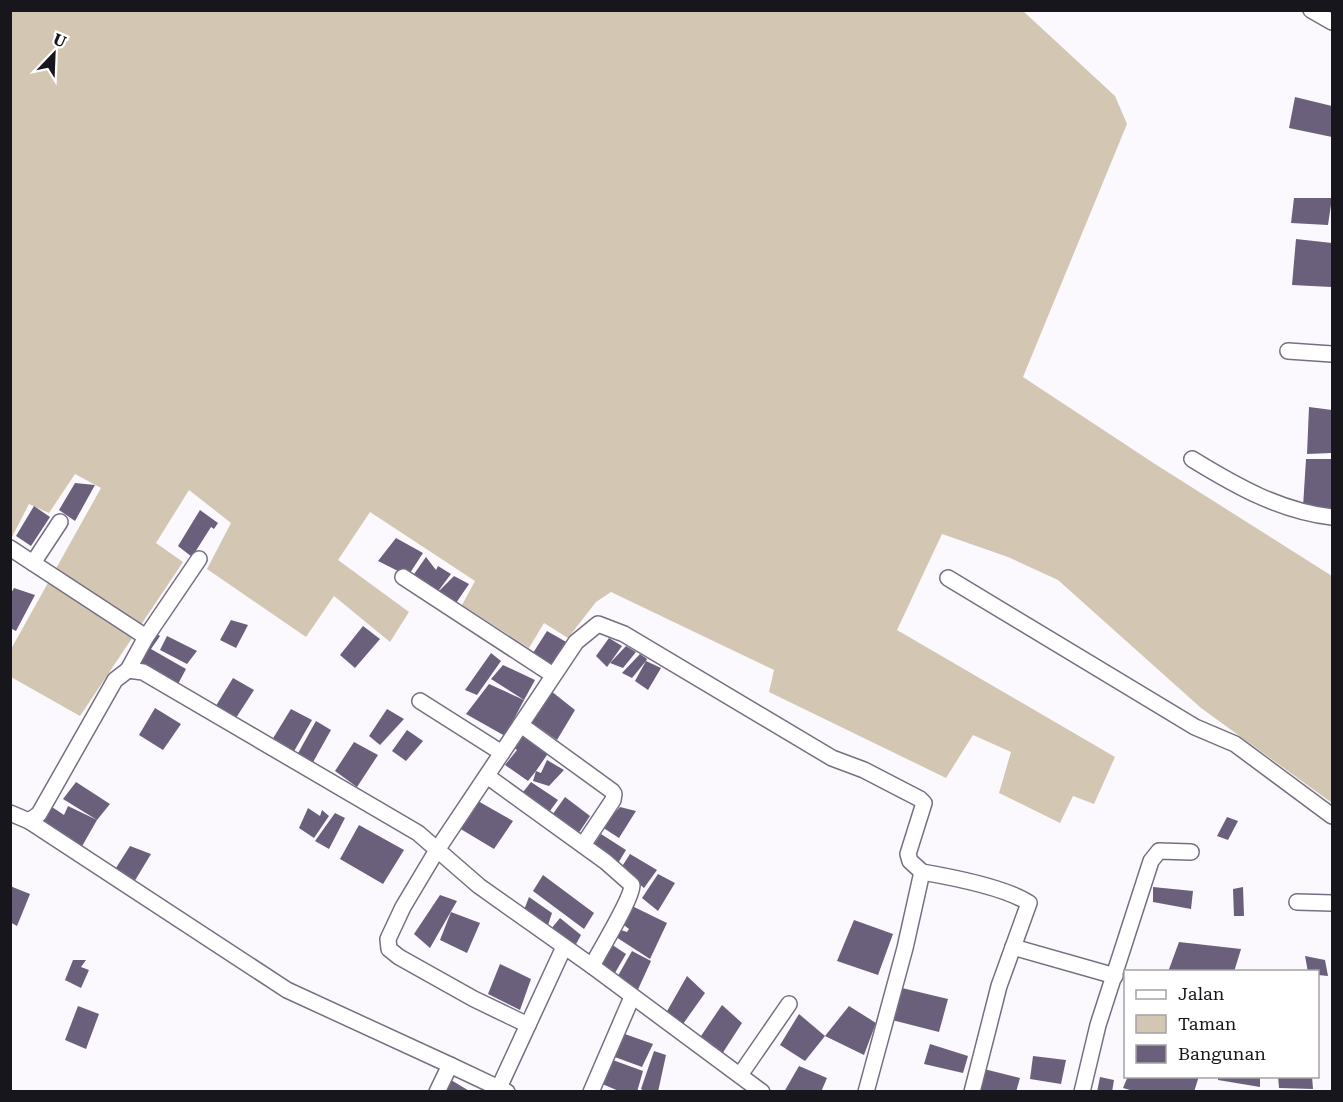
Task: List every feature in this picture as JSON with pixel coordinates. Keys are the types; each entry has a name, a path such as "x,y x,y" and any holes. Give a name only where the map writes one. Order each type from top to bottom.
{"street":[{"path":"1311,10 1332,22"},
{"path":"1288,351 1332,354"},
{"path":"1192,459 1257,496 1298,510 1332,516"},
{"path":"33,563 60,522"},
{"path":"10,548 146,637"},
{"path":"29,821 44,809 115,680 128,670 146,637 199,559"},
{"path":"403,577 553,675"},
{"path":"948,578 1195,727 1235,744 1332,816"},
{"path":"528,1025 474,999 399,957 389,949 388,939 403,907 437,850 553,675 576,642 598,624 624,634 832,758 864,770 920,799 924,806 908,854 910,861 922,872 953,878 1029,902 991,1011 972,1092"},
{"path":"128,670 143,672 176,690 418,833 479,886 592,966 762,1092"},
{"path":"420,701 502,753"},
{"path":"521,725 614,794 613,800 583,845"},
{"path":"487,776 630,882 632,887 625,905 592,966"},
{"path":"10,813 29,821 287,990 501,1090 564,947"},
{"path":"1082,1092 1098,1025 1116,976 1130,922 1154,856 1159,851 1191,852"},
{"path":"866,1092 905,948 922,872"},
{"path":"1297,902 1332,903"},
{"path":"1013,947 1116,976"},
{"path":"591,1092 632,997"},
{"path":"740,1075 789,1004"},
{"path":"437,1092 450,1065"}],"green space":[{"path":"11,11 1023,11 1115,96 1127,124 1023,377 1332,576 1332,803 1201,708 1058,580 1008,557 942,534 897,630 1115,757 1094,804 1073,796 1060,823 999,793 1011,752 973,735 946,778 769,692 774,670 611,592 596,602 568,638 544,623 529,648 462,605 475,581 370,512 338,560 409,612 390,642 334,596 306,637 207,569 231,523 189,490 156,543 183,562 80,716 11,677 11,649 101,488 75,474 49,513 29,504 11,539"}],"building":[{"path":"1295,97 1332,106 1332,137 1289,128"},
{"path":"1294,198 1332,198 1328,225 1291,223"},
{"path":"1296,239 1332,243 1331,287 1292,285"},
{"path":"1309,407 1332,410 1332,453 1307,454"},
{"path":"1306,459 1332,459 1332,508 1303,507"},
{"path":"75,483 95,485 75,521 59,510"},
{"path":"34,506 50,517 31,546 16,536"},
{"path":"200,510 218,523 214,529 211,527 192,557 178,546"},
{"path":"396,538 423,553 408,576 378,561"},
{"path":"426,557 436,570 438,566 451,574 436,594 412,577"},
{"path":"454,576 469,584 454,606 436,594"},
{"path":"14,588 35,595 16,631 10,628 10,595"},
{"path":"231,620 248,625 236,648 220,640"},
{"path":"363,626 380,639 355,668 340,655"},
{"path":"547,631 568,643 552,666 533,653"},
{"path":"154,632 160,636 151,649 186,669 177,686 137,665"},
{"path":"167,636 197,651 187,664 160,650"},
{"path":"609,638 622,646 607,667 596,656"},
{"path":"626,646 636,652 623,668 610,663"},
{"path":"491,653 501,661 477,695 465,690"},
{"path":"640,654 647,659 632,678 622,673"},
{"path":"646,661 661,668 648,690 635,681"},
{"path":"503,665 535,680 524,700 491,679"},
{"path":"233,678 254,690 234,721 214,709"},
{"path":"489,684 524,700 505,736 466,714"},
{"path":"551,691 575,710 557,740 531,722"},
{"path":"155,708 181,724 163,750 139,735"},
{"path":"291,709 312,720 293,753 272,740"},
{"path":"387,709 404,719 380,745 369,736"},
{"path":"316,721 331,730 312,764 297,755"},
{"path":"407,730 423,741 406,761 392,751"},
{"path":"520,735 549,752 528,781 505,765 517,750 511,745"},
{"path":"354,742 378,755 357,787 335,771"},
{"path":"547,760 564,770 549,786 533,781 536,771 541,773"},
{"path":"76,782 110,804 97,820 63,799"},
{"path":"531,782 558,800 547,815 520,796"},
{"path":"565,797 590,816 578,834 550,818"},
{"path":"478,801 513,821 494,849 459,828"},
{"path":"68,806 97,820 81,848 44,821 52,807 64,815"},
{"path":"620,807 636,811 619,838 602,827"},
{"path":"308,808 320,816 322,810 329,816 314,838 299,828"},
{"path":"335,813 345,818 329,849 315,841"},
{"path":"1227,817 1238,821 1228,840 1217,836"},
{"path":"359,825 404,850 383,884 340,859"},
{"path":"601,834 626,850 617,865 593,846"},
{"path":"130,846 151,854 128,892 107,882"},
{"path":"630,854 657,870 644,888 621,868"},
{"path":"658,874 675,883 658,911 642,898"},
{"path":"543,875 594,913 584,929 533,891"},
{"path":"10,886 30,894 17,926 10,922"},
{"path":"1153,887 1193,891 1191,909 1153,902"},
{"path":"1243,887 1244,916 1234,916 1233,889"},
{"path":"440,895 457,901 430,948 414,934"},
{"path":"529,897 552,913 547,928 524,910"},
{"path":"632,906 667,923 650,959 616,937 621,930 627,932 629,929 620,922"},
{"path":"451,912 480,923 467,953 440,940"},
{"path":"560,918 581,935 575,946 551,929"},
{"path":"854,920 893,934 878,975 837,961"},
{"path":"1179,942 1241,949 1235,970 1169,970"},
{"path":"611,944 626,954 612,978 597,965"},
{"path":"632,951 651,961 635,996 615,981"},
{"path":"1305,956 1325,960 1328,976 1319,975 1319,970 1308,970"},
{"path":"73,960 86,960 81,967 89,970 81,988 65,980"},
{"path":"500,964 531,979 520,1010 488,994"},
{"path":"687,976 705,993 683,1024 666,1013"},
{"path":"902,988 948,999 939,1032 892,1020"},
{"path":"722,1005 742,1023 722,1054 701,1036"},
{"path":"78,1006 99,1014 86,1049 65,1040"},
{"path":"849,1006 876,1023 864,1055 825,1036"},
{"path":"799,1014 825,1036 805,1061 780,1045"},
{"path":"622,1033 653,1044 642,1067 612,1056"},
{"path":"930,1044 968,1056 963,1073 924,1064"},
{"path":"654,1051 666,1055 658,1092 646,1092 641,1089"},
{"path":"1033,1056 1066,1060 1061,1084 1030,1079"},
{"path":"610,1059 643,1071 637,1092 621,1092 600,1083"},
{"path":"799,1066 827,1078 821,1092 784,1092"},
{"path":"984,1069 1020,1078 1016,1092 979,1092"},
{"path":"1100,1077 1114,1080 1112,1092 1097,1092"},
{"path":"1127,1078 1198,1078 1194,1092 1137,1092 1123,1088"},
{"path":"1218,1078 1260,1078 1260,1087 1218,1080"},
{"path":"1278,1078 1312,1078 1313,1089 1279,1088"},
{"path":"451,1080 471,1092 444,1092"}]}
